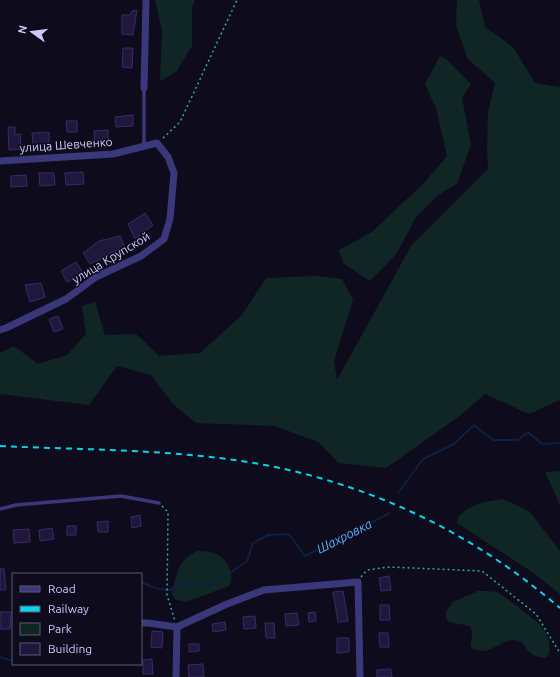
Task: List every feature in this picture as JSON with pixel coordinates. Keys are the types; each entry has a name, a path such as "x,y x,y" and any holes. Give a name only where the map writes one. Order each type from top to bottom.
{"street":[{"path":"144,88 146,0"},
{"name":"улица Шевченко","path":"0,161 113,154 157,143"},
{"name":"улица Крупской","path":"0,330 66,299 96,277 141,256 164,239 170,219 174,173 168,157 157,143"},
{"path":"142,623 177,627 227,604 264,590 358,582 360,677"},
{"path":"176,677 177,627"}],"lane":[{"path":"144,88 144,147"},
{"path":"0,509 16,505 121,496 159,503"}],"path":[{"path":"157,143 180,122 236,0"},
{"path":"159,503 168,512 167,595 177,627"},
{"path":"358,582 367,570 389,566 482,571 536,614 560,654"}],"green space":[{"path":"155,0 195,0 192,7 192,46 176,72 160,81 162,30"},
{"path":"457,0 479,0 485,27 513,47 535,83 560,87 560,400 529,414 485,394 461,415 386,468 339,463 318,442 275,426 196,423 173,404 151,375 117,366 89,405 0,394 0,353 14,346 38,364 67,355 86,334 82,306 95,302 105,335 136,334 159,356 200,353 242,315 266,278 317,276 342,279 353,300 334,361 337,380 411,246 488,169 488,112 495,83 468,59 456,26"},
{"path":"440,56 447,60 471,84 462,98 471,144 457,184 438,195 416,217 397,253 370,281 343,263 339,250 372,232 425,182 447,156 436,108 425,84"},
{"path":"560,471 560,505 545,472"},
{"path":"503,499 529,511 560,551 560,594 535,574 457,523 458,517 467,509 480,503"},
{"path":"197,551 217,554 223,559 231,573 230,584 229,586 186,602 176,600 172,595 178,570 185,559"},
{"path":"478,591 491,591 499,593 542,627 549,642 550,650 547,656 543,658 535,656 529,652 522,642 515,640 507,641 486,651 478,651 472,648 472,633 470,626 455,624 449,621 446,619 446,612 453,602"}],"building":[{"path":"137,10 133,35 122,34 122,15 130,15 132,11"},
{"path":"123,48 133,48 132,68 122,67"},
{"path":"133,115 133,126 116,127 115,117"},
{"path":"66,121 77,121 77,132 67,132"},
{"path":"8,127 15,127 15,135 20,134 21,149 9,150"},
{"path":"108,130 108,143 95,144 94,131"},
{"path":"49,132 49,144 33,145 32,133"},
{"path":"83,172 84,184 66,185 65,173"},
{"path":"39,173 54,173 55,185 40,186"},
{"path":"26,175 27,186 11,187 11,176"},
{"path":"145,213 153,225 135,239 128,224"},
{"path":"120,236 125,247 90,264 83,253 99,241"},
{"path":"76,262 85,275 79,281 77,277 67,282 61,271"},
{"path":"41,283 45,297 30,302 25,285"},
{"path":"58,316 63,329 54,332 49,319"},
{"path":"140,515 141,526 132,528 131,517"},
{"path":"108,521 108,532 98,532 97,522"},
{"path":"67,526 76,526 76,535 67,535"},
{"path":"52,528 54,539 40,541 39,530"},
{"path":"29,529 30,542 14,543 13,530"},
{"path":"0,569 4,569 6,590 0,590"},
{"path":"389,576 391,590 381,591 379,578"},
{"path":"343,591 348,621 338,622 333,592"},
{"path":"380,605 389,605 390,620 380,620"},
{"path":"0,612 11,612 10,629 0,629"},
{"path":"315,612 316,621 309,622 308,613"},
{"path":"297,613 299,625 286,626 285,614"},
{"path":"255,616 256,628 244,629 243,617"},
{"path":"225,622 226,630 213,632 212,624"},
{"path":"265,623 274,623 275,638 266,638"},
{"path":"152,631 163,632 162,648 151,647"},
{"path":"379,633 388,633 389,647 380,647"},
{"path":"337,638 349,638 349,652 337,653"},
{"path":"189,644 199,644 199,651 189,652"},
{"path":"152,659 153,674 143,674 143,660"},
{"path":"203,664 204,677 189,677 188,665"},
{"path":"391,669 392,677 377,677 377,670"}],"waterway":[{"name":"Шахровка","path":"398,493 423,459 454,444 474,425 493,440 518,440 528,432 542,444 560,443"},
{"name":"Шахровка","path":"142,582 159,589 170,590 182,585 211,586 247,561 253,543 268,535 289,534 305,556 390,513"},
{"name":"Шахровка","path":"0,657 12,661"}],"railway":[{"path":"0,446 133,451 199,456 265,465 327,480 388,502 417,514 446,529 508,567 560,608"}]}
